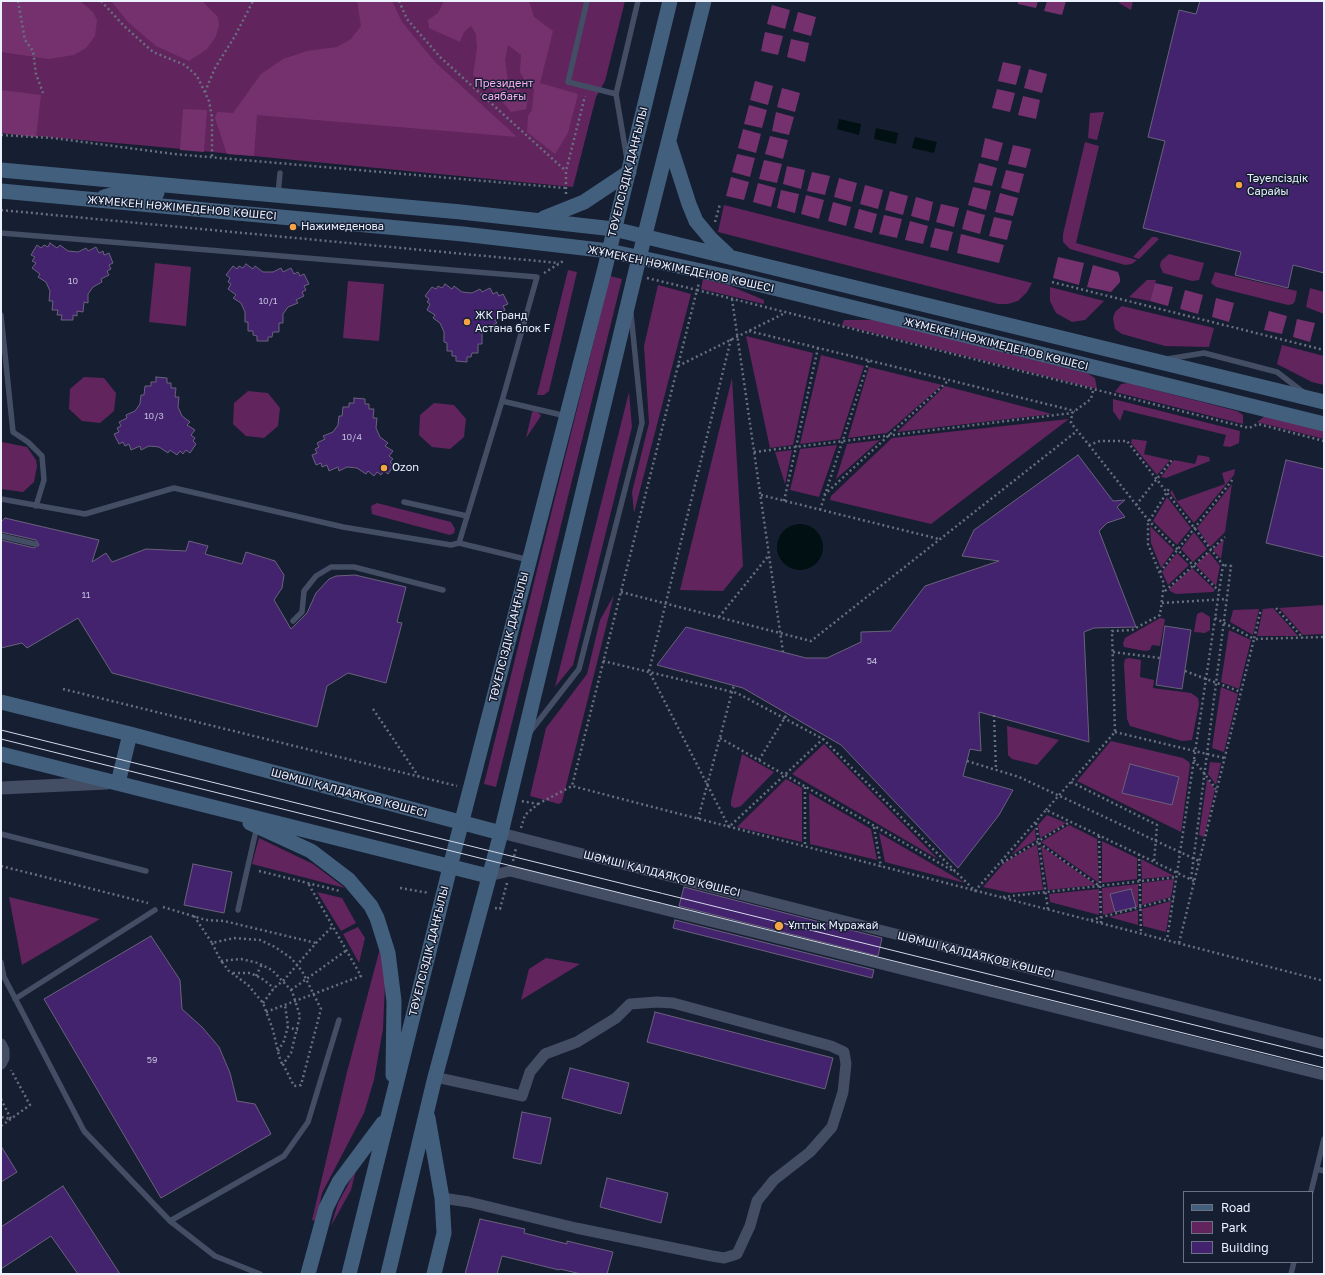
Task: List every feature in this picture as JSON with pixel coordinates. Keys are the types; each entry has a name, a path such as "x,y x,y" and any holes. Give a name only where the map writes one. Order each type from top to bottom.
{"main road":[{"name":"ТӘУЕЛСІЗДІК ДАҢҒЫЛЫ","path":"349,1274 450,867 629,172 670,1"},
{"path":"388,1274 435,1077 488,876 501,833 639,258 704,1"},
{"path":"669,142 696,221 711,239 729,256"},
{"name":"ЖҰМЕКЕН НӘЖІМЕДЕНОВ КӨШЕСІ","path":"1,170 539,220 614,229 1318,401"},
{"path":"539,220 584,202 629,172"},
{"path":"96,200 122,192 167,193 174,185"},
{"name":"ЖҰМЕКЕН НӘЖІМЕДЕНОВ КӨШЕСІ","path":"1,191 478,236 609,251 733,278 1324,424"},
{"path":"252,215 261,203 321,200"},
{"name":"ШӘМШІ ҚАЛДАЯҚОВ КӨШЕСІ","path":"1,702 130,734 501,833"},
{"path":"118,783 130,734"},
{"path":"1,754 488,876"},
{"path":"208,805 311,851 349,880 371,906 377,918 388,953 394,1001 392,1054 394,1093"},
{"path":"427,1111 442,1198 444,1233 434,1274"},
{"path":"308,1274 326,1208 339,1182 387,1118"}],"street":[{"path":"1,788 118,783"},
{"name":"ШӘМШІ ҚАЛДАЯҚОВ КӨШЕСІ","path":"501,833 1324,1044"},
{"path":"488,876 510,871 1324,1075"},
{"path":"435,1077 522,1096 530,1072 545,1054 577,1042 616,1018 630,1004 657,1002 673,1003 831,1046 844,1052 846,1064 843,1092 832,1127 810,1152 774,1180 757,1201 750,1226 737,1254 724,1258 712,1256 576,1228 469,1202 442,1198"},
{"path":"1,1044 4,1050 3,1061"}],"lane":[{"path":"587,1 568,82 616,94"},
{"path":"629,172 616,94 638,1"},
{"path":"278,196 280,174"},
{"path":"1,233 537,277 502,401 459,543"},
{"path":"523,742 579,669 642,423 630,300"},
{"path":"1,316 13,432 28,442 42,456 44,480 36,506"},
{"path":"502,401 566,416"},
{"path":"1,500 85,514 174,488 343,527 452,545 459,543 529,560"},
{"path":"404,502 467,516"},
{"path":"1,536 35,544"},
{"path":"293,621 302,612 304,591 316,576 331,567 354,567 443,590"},
{"path":"238,910 257,826"},
{"path":"1,834 146,872"},
{"path":"15,999 156,910"},
{"path":"1,962 4,977 84,1131 170,1221 215,1256 260,1274"},
{"path":"170,1221 284,1156 308,1122 339,1020"},
{"path":"1311,1191 1324,1139"},
{"path":"1317,1169 1324,1171"},
{"path":"1290,1274 1294,1263"}],"path":[{"path":"18,1 25,40 33,51 36,74 43,93"},
{"path":"101,1 124,26 154,52 185,65 197,76 209,101 212,117 212,157"},
{"path":"205,93 214,68 235,36 253,1"},
{"path":"399,1 407,19 440,57 566,172"},
{"path":"1,135 53,138 212,157 565,188"},
{"path":"1,210 559,264"},
{"path":"537,277 566,260"},
{"path":"1052,282 1324,350"},
{"path":"572,786 697,290 1093,391 1249,428 1258,424 1324,441"},
{"path":"732,299 783,652"},
{"path":"678,366 785,312"},
{"path":"749,331 1075,411"},
{"path":"729,827 649,671 731,340"},
{"path":"784,501 818,348"},
{"path":"820,510 869,360"},
{"path":"824,496 949,380"},
{"path":"754,452 1072,413 1091,399 1093,391"},
{"path":"1072,413 1071,423 1149,522 1219,591"},
{"path":"621,592 811,641 1077,431"},
{"path":"1089,445 1100,441 1127,441 1223,565 1231,566 1192,880 1178,943"},
{"path":"1136,505 1172,460"},
{"path":"1160,572 1233,479"},
{"path":"975,891 1115,732 1112,631 1132,630 1160,615 1164,584 1148,544 1149,522 1170,487"},
{"path":"761,496 940,539"},
{"path":"1164,591 1225,537"},
{"path":"719,617 769,554"},
{"path":"1167,940 1223,565"},
{"path":"1162,603 1227,599"},
{"path":"1192,880 1199,861 1261,608"},
{"path":"1276,608 1303,638"},
{"path":"1215,618 1254,639 1324,637"},
{"path":"1113,652 1160,658"},
{"path":"603,661 732,692 823,738 975,891"},
{"path":"1185,671 1241,692"},
{"path":"698,819 734,685"},
{"path":"63,689 470,789"},
{"path":"373,709 419,777"},
{"path":"759,760 788,714"},
{"path":"994,716 996,770"},
{"path":"1115,732 1224,758"},
{"path":"720,738 959,874"},
{"path":"729,827 823,738"},
{"path":"1194,760 1217,789"},
{"path":"967,761 1019,777 1199,861"},
{"path":"1071,782 1157,825 1154,862"},
{"path":"481,903 500,910 525,815 538,804 572,786 1324,981"},
{"path":"804,786 805,847"},
{"path":"508,799 538,804"},
{"path":"1046,810 1192,880"},
{"path":"1036,822 1048,910"},
{"path":"998,864 1070,822"},
{"path":"874,826 881,866"},
{"path":"1099,836 1100,923"},
{"path":"1038,842 1100,886"},
{"path":"1139,854 1141,934"},
{"path":"259,871 344,892"},
{"path":"1000,897 1177,877"},
{"path":"266,1012 361,976 308,883"},
{"path":"400,888 443,896"},
{"path":"1090,921 1174,898"},
{"path":"194,916 212,943 221,961 233,974 248,985 263,1003 283,1064 294,1086 301,1085 321,1009 302,971 291,958 275,947 260,940 234,938 212,943"},
{"path":"263,1003 274,988 284,980 332,927"},
{"path":"291,990 347,950"},
{"path":"221,961 241,959 262,964 284,980 291,990 300,1016 298,1030 291,1053 283,1064"},
{"path":"256,976 262,964"},
{"path":"233,974 250,974 256,976 274,988"},
{"path":"278,1052 284,1041 287,1027 285,1005"},
{"path":"287,1027 298,1030"},
{"path":"1,1126 30,1105 3,1061"},
{"path":"1,1099 11,1119"},
{"path":"1,1117 11,1119"}],"green space":[{"name":"Президент саябағы","path":"1,1 625,1 605,81 596,97 573,187 1,133"},
{"path":"1,1 80,1 93,12 97,20 95,36 86,48 74,55 49,59 1,52"},
{"path":"111,1 202,1 218,17 219,26 216,36 207,49 189,61 156,46 128,22"},
{"path":"357,1 392,1 402,22 435,62 517,137 257,115 254,156 227,154 215,118 217,112 233,113 261,74 283,59 307,51 337,47 351,39 361,26"},
{"path":"444,1 529,1 534,17 553,31 540,83 578,94 568,133 555,154 527,132 528,116 532,110 534,89 527,85 520,72 521,55 508,45 505,60 508,80 528,99 526,109 511,112 494,92 473,75 477,48 476,34 471,26 464,32 460,42 429,28 428,20 438,13"},
{"path":"1018,1 1038,1 1036,8 1018,4"},
{"path":"1047,1 1066,1 1062,15 1044,11"},
{"path":"1120,1 1133,1 1131,10 1119,3"},
{"path":"772,5 790,10 785,29 767,24"},
{"path":"798,12 816,17 811,36 793,31"},
{"path":"765,32 783,36 778,55 761,51"},
{"path":"791,39 809,43 805,62 787,57"},
{"path":"1003,62 1021,66 1016,85 998,81"},
{"path":"1029,69 1047,74 1042,93 1024,88"},
{"path":"755,81 773,86 768,105 750,100"},
{"path":"782,88 800,93 795,112 777,107"},
{"path":"997,89 1015,93 1010,112 992,108"},
{"path":"1,90 41,95 36,137 1,133"},
{"path":"1023,96 1040,100 1036,119 1018,115"},
{"path":"749,105 767,110 762,128 744,124"},
{"path":"183,109 207,110 204,152 180,150"},
{"path":"776,112 794,117 789,135 772,131"},
{"path":"1104,112 1097,140 1088,138 1090,113"},
{"path":"743,129 761,134 756,153 738,148"},
{"path":"770,136 788,140 783,159 765,154"},
{"path":"985,138 1003,143 998,161 981,157"},
{"path":"1085,142 1099,146 1076,243 1137,260 1132,264 1125,265 1070,249 1063,242 1063,234"},
{"path":"1013,145 1031,149 1026,168 1008,164"},
{"path":"737,154 755,158 750,177 732,172"},
{"path":"764,160 782,164 777,183 759,179"},
{"path":"979,163 997,168 992,186 974,182"},
{"path":"787,166 805,170 801,189 783,184"},
{"path":"1006,170 1024,174 1019,193 1001,188"},
{"path":"812,172 830,176 825,195 807,191"},
{"path":"731,177 749,182 744,200 726,196"},
{"path":"839,178 857,183 852,202 834,197"},
{"path":"758,183 776,188 771,207 753,202"},
{"path":"865,185 883,190 878,209 860,204"},
{"path":"973,187 991,191 986,210 968,205"},
{"path":"781,190 799,194 795,213 777,208"},
{"path":"890,191 908,196 903,215 885,210"},
{"path":"1000,193 1018,198 1013,216 995,212"},
{"path":"806,195 824,200 819,219 801,214"},
{"path":"916,197 933,202 929,221 911,216"},
{"path":"833,202 851,207 846,226 828,221"},
{"path":"941,204 959,208 954,227 936,222"},
{"path":"724,205 1032,283 1027,292 1018,301 1008,304 998,304 718,232"},
{"path":"859,209 877,214 872,233 854,228"},
{"path":"967,210 985,215 980,234 962,229"},
{"path":"884,215 902,219 897,238 879,234"},
{"path":"994,217 1012,221 1007,240 989,236"},
{"path":"910,221 928,226 923,244 905,240"},
{"path":"935,228 953,232 948,251 930,247"},
{"path":"961,234 1004,245 999,263 957,253"},
{"path":"1152,237 1159,239 1139,259 1133,257"},
{"path":"1169,254 1204,263 1199,280 1192,281 1163,273 1160,266 1161,261"},
{"path":"1058,257 1084,263 1079,285 1053,278"},
{"path":"155,263 191,267 186,326 149,322"},
{"path":"1093,265 1118,272 1120,282 1111,292 1087,287"},
{"path":"568,270 577,272 549,391 544,395 537,395"},
{"path":"1215,272 1297,291 1295,301 1293,304 1288,305 1216,287 1211,283"},
{"path":"610,276 622,279 496,787 484,784"},
{"path":"703,279 728,285 764,300 764,304 701,289"},
{"path":"1147,280 1156,280 1150,301 1129,297"},
{"path":"348,281 384,284 379,341 343,338"},
{"path":"1155,283 1173,287 1168,306 1150,301"},
{"path":"658,285 691,294 634,513 632,492 649,423 644,346"},
{"path":"1050,287 1104,301 1085,320 1072,322 1056,313 1050,301"},
{"path":"1310,288 1324,292 1324,314 1306,307"},
{"path":"1185,290 1203,295 1198,314 1180,309"},
{"path":"1216,298 1234,303 1229,322 1212,317"},
{"path":"1122,306 1214,328 1209,347 1165,346 1122,334 1115,329 1113,318 1115,312"},
{"path":"1269,311 1287,316 1282,334 1264,330"},
{"path":"1297,319 1315,323 1310,342 1293,337"},
{"path":"844,320 878,320 1087,373 1095,378 1097,389 842,325"},
{"path":"746,336 813,353 793,445 770,448"},
{"path":"1282,345 1324,356 1324,385 1312,382 1277,364"},
{"path":"821,355 864,366 840,439 800,444"},
{"path":"869,367 942,385 887,433 848,438"},
{"path":"84,377 104,378 116,393 114,411 100,423 82,421 69,409 70,389"},
{"path":"732,378 743,566 723,591 680,590"},
{"path":"1128,383 1237,411 1243,415 1243,424 1115,392 1121,384"},
{"path":"945,386 1052,414 897,432"},
{"path":"248,391 268,393 280,408 278,426 264,438 246,436 233,424 234,403"},
{"path":"629,392 632,427 573,665 555,687"},
{"path":"1113,399 1240,431 1239,443 1230,447 1223,446 1226,435 1124,410 1120,421 1113,411"},
{"path":"434,403 454,405 466,419 464,437 450,449 432,447 419,435 420,415"},
{"path":"535,410 541,416 526,438 532,412"},
{"path":"1265,416 1324,429 1324,439 1257,422"},
{"path":"1069,419 931,524 830,500 831,496 892,438"},
{"path":"1132,439 1147,441 1144,454 1170,460 1157,475 1131,443"},
{"path":"880,440 836,479 847,444"},
{"path":"2,442 27,447 36,460 37,466 34,482 23,492 1,489"},
{"path":"837,445 819,497 790,490 800,449"},
{"path":"792,450 785,484 775,452"},
{"path":"1198,455 1209,457 1210,461 1166,478 1161,477 1174,460 1195,464"},
{"path":"1235,469 1234,475 1194,523 1170,493 1172,490 1177,501 1225,484 1222,473"},
{"path":"1232,484 1225,532 1210,547 1197,528"},
{"path":"1167,497 1191,528 1177,545 1153,521"},
{"path":"377,503 451,522 455,529 454,533 450,535 372,514 371,506"},
{"path":"1150,526 1174,550 1161,568 1151,543"},
{"path":"1194,532 1207,549 1193,562 1181,549"},
{"path":"1224,539 1221,559 1213,550"},
{"path":"1209,552 1220,566 1216,586 1196,565"},
{"path":"1177,553 1189,565 1168,585 1162,572"},
{"path":"1192,568 1215,590 1213,592 1176,594 1170,591 1169,589"},
{"path":"614,595 562,802 559,804 530,796 546,728 587,674 600,620"},
{"path":"1324,605 1324,634 1303,635 1279,608"},
{"path":"1273,608 1298,636 1257,636 1263,609"},
{"path":"1259,609 1253,635 1230,622 1233,610"},
{"path":"1202,612 1210,617 1210,630 1205,633 1194,632 1197,614"},
{"path":"1160,618 1165,619 1160,646 1152,645 1150,650 1145,651 1124,647 1123,643 1125,638"},
{"path":"1229,630 1251,640 1239,689 1221,682"},
{"path":"1129,658 1141,660 1140,677 1154,680 1153,688 1191,693 1198,698 1199,704 1192,740 1182,741 1130,726 1127,719 1124,664 1125,659"},
{"path":"1221,687 1238,694 1224,752 1212,748"},
{"path":"1007,726 1059,740 1037,765 1012,759 1008,755"},
{"path":"1111,741 1183,758 1189,762 1190,765 1181,832 1077,781","holes":["1130,764 1179,777 1172,805 1123,793"]},
{"path":"824,744 938,859 792,774"},
{"path":"742,754 774,772 741,806 735,808 731,806 731,801"},
{"path":"1210,762 1221,763 1216,785 1208,774"},
{"path":"786,779 802,788 802,842 737,827"},
{"path":"1207,779 1215,789 1204,837 1199,835"},
{"path":"809,793 871,829 877,860 810,844"},
{"path":"1047,815 1066,823 1040,838 1038,825"},
{"path":"1069,825 1097,839 1099,883 1041,842"},
{"path":"1035,828 1036,840 1011,855"},
{"path":"879,833 965,883 885,862"},
{"path":"259,838 313,864 345,888 252,864"},
{"path":"1102,841 1137,858 1137,879 1102,883"},
{"path":"1037,844 1043,890 1011,893 983,887 1004,863"},
{"path":"1041,846 1096,885 1048,890"},
{"path":"1141,859 1174,876 1142,879"},
{"path":"1174,879 1171,897 1142,905 1142,883"},
{"path":"1138,884 1138,907 1136,907 1131,889 1111,894 1115,912 1103,915 1102,888"},
{"path":"1099,889 1099,915 1050,902 1049,894"},
{"path":"317,892 342,898 356,923 341,931"},
{"path":"9,897 100,919 22,965"},
{"path":"1171,901 1166,932 1143,926 1142,909"},
{"path":"1138,910 1138,925 1109,917"},
{"path":"358,927 365,938 359,963 343,934"},
{"path":"382,941 386,963 383,1029 374,1080 364,1113 322,1193 316,1221 312,1220 347,1072"},
{"path":"546,958 580,964 521,1000 529,969"},
{"path":"356,1170 351,1190 331,1226 338,1203"}],"shaded area":[{"path":"839,119 861,124 859,135 837,129"},
{"path":"876,128 898,133 896,144 874,139"},
{"path":"915,137 937,142 934,153 912,148"},
{"path":"800,524 813,528 819,534 823,547 819,560 813,566 800,570 787,566 781,560 777,547 781,534 787,528"}],"building":[{"name":"Тәуелсіздік Сарайы","path":"1200,1 1324,1 1324,273 1293,265 1288,288 1235,275 1241,252 1143,228 1165,141 1148,137 1179,10 1196,14"},
{"path":"50,243 57,248 60,245 68,251 78,252 86,248 88,251 96,247 99,253 103,251 104,255 109,253 113,263 109,265 111,269 107,271 109,275 101,279 102,282 93,287 88,294 88,303 84,302 83,312 77,311 77,316 73,315 73,320 61,320 62,315 57,315 58,310 52,310 53,301 49,301 50,291 46,282 38,277 40,274 32,268 36,263 32,261 35,257 31,255 37,245 41,248 44,245 48,247"},
{"path":"246,264 253,269 255,266 263,272 273,272 281,268 283,272 291,268 294,274 298,272 300,276 304,274 309,284 304,286 306,290 302,292 304,296 296,300 298,303 288,307 283,314 283,323 279,323 279,332 273,332 272,337 268,337 268,341 257,341 257,336 253,335 253,331 248,331 248,322 245,322 245,312 241,303 233,298 236,295 228,289 231,284 228,282 230,278 226,275 233,266 237,269 239,266 243,268"},
{"name":"ЖК Гранд Астана блок F","path":"445,284 452,289 454,286 462,292 472,293 480,289 482,292 490,288 493,294 497,292 499,296 503,294 508,304 503,306 505,310 501,312 503,317 495,320 497,323 487,328 482,334 482,344 478,344 478,353 472,353 471,357 467,357 467,362 456,361 456,356 452,356 452,351 447,351 447,343 444,342 444,332 440,323 433,318 435,315 427,310 430,304 427,302 429,299 425,296 432,287 436,289 438,286 442,288"},
{"path":"156,377 167,378 167,383 171,383 171,388 176,388 175,397 179,397 178,407 182,416 190,422 187,425 195,430 191,435 195,438 193,441 196,444 190,453 186,450 183,454 180,451 177,455 170,450 168,453 159,447 149,446 141,450 140,446 131,450 129,444 125,446 123,442 119,444 114,434 119,432 117,428 121,426 119,422 127,418 126,415 135,411 140,404 141,395 144,395 145,386 151,386 151,382 156,382"},
{"path":"354,398 365,399 365,404 369,404 369,409 374,409 373,418 377,418 376,428 380,437 388,443 385,446 393,451 389,456 393,459 390,462 394,465 388,474 384,471 381,475 377,472 374,476 368,471 366,474 357,468 347,467 339,471 338,467 329,471 327,465 322,467 321,463 316,465 312,455 317,453 315,449 319,447 317,443 325,439 323,436 333,432 338,425 339,416 342,416 343,407 349,407 349,403 354,403"},
{"path":"1078,455 1113,501 1125,500 1117,507 1125,517 1107,523 1099,531 1136,627 1094,628 1084,632 1089,742 979,712 981,751 970,749 963,776 1013,790 999,815 958,868 841,745 743,688 657,665 686,627 806,658 827,658 861,642 861,632 891,631 925,586 999,561 962,556 974,530"},
{"path":"1286,460 1324,469 1324,557 1266,543"},
{"path":"5,518 99,540 92,562 106,553 112,562 146,549 186,551 189,541 208,546 205,554 242,564 246,552 275,561 284,575 282,588 274,600 291,629 307,613 316,593 329,579 336,576 355,575 406,587 397,622 402,623 386,683 348,673 327,686 317,727 112,673 78,618 27,648 22,643 1,648 1,540 34,548 39,545 36,540 1,532 1,522"},
{"path":"1165,626 1191,630 1182,689 1156,685"},
{"path":"1130,764 1179,777 1172,805 1122,793"},
{"path":"193,864 232,872 224,913 184,905"},
{"path":"684,887 882,938 878,956 679,906"},
{"path":"1131,889 1136,907 1115,912 1110,894"},
{"path":"675,920 874,970 872,978 673,928"},
{"path":"151,936 180,980 182,1009 202,1027 219,1047 230,1073 237,1101 255,1104 271,1134 161,1198 44,999"},
{"path":"655,1012 833,1058 825,1089 647,1042"},
{"path":"570,1068 629,1083 621,1114 562,1098"},
{"path":"522,1112 551,1118 541,1164 513,1158"},
{"path":"1,1146 17,1172 1,1182"},
{"path":"607,1178 668,1193 661,1223 600,1207"},
{"path":"63,1186 120,1274 78,1274 51,1236 1,1269 1,1227"},
{"path":"480,1219 525,1229 524,1233 567,1244 567,1241 613,1252 607,1274 581,1274 502,1256 497,1274 465,1274"}],"tram line":[{"path":"1,730 1324,1057"},
{"path":"1,739 1324,1068"}],"place":[{"name":"Тәуелсіздік Сарайы","path":"1239,185"},
{"name":"Нажимеденова","path":"293,227"},
{"name":"ЖК Гранд Астана блок F","path":"467,322"},
{"name":"Ozon","path":"384,468"},
{"name":"Ұлттық Мұражай","path":"779,926"}]}
